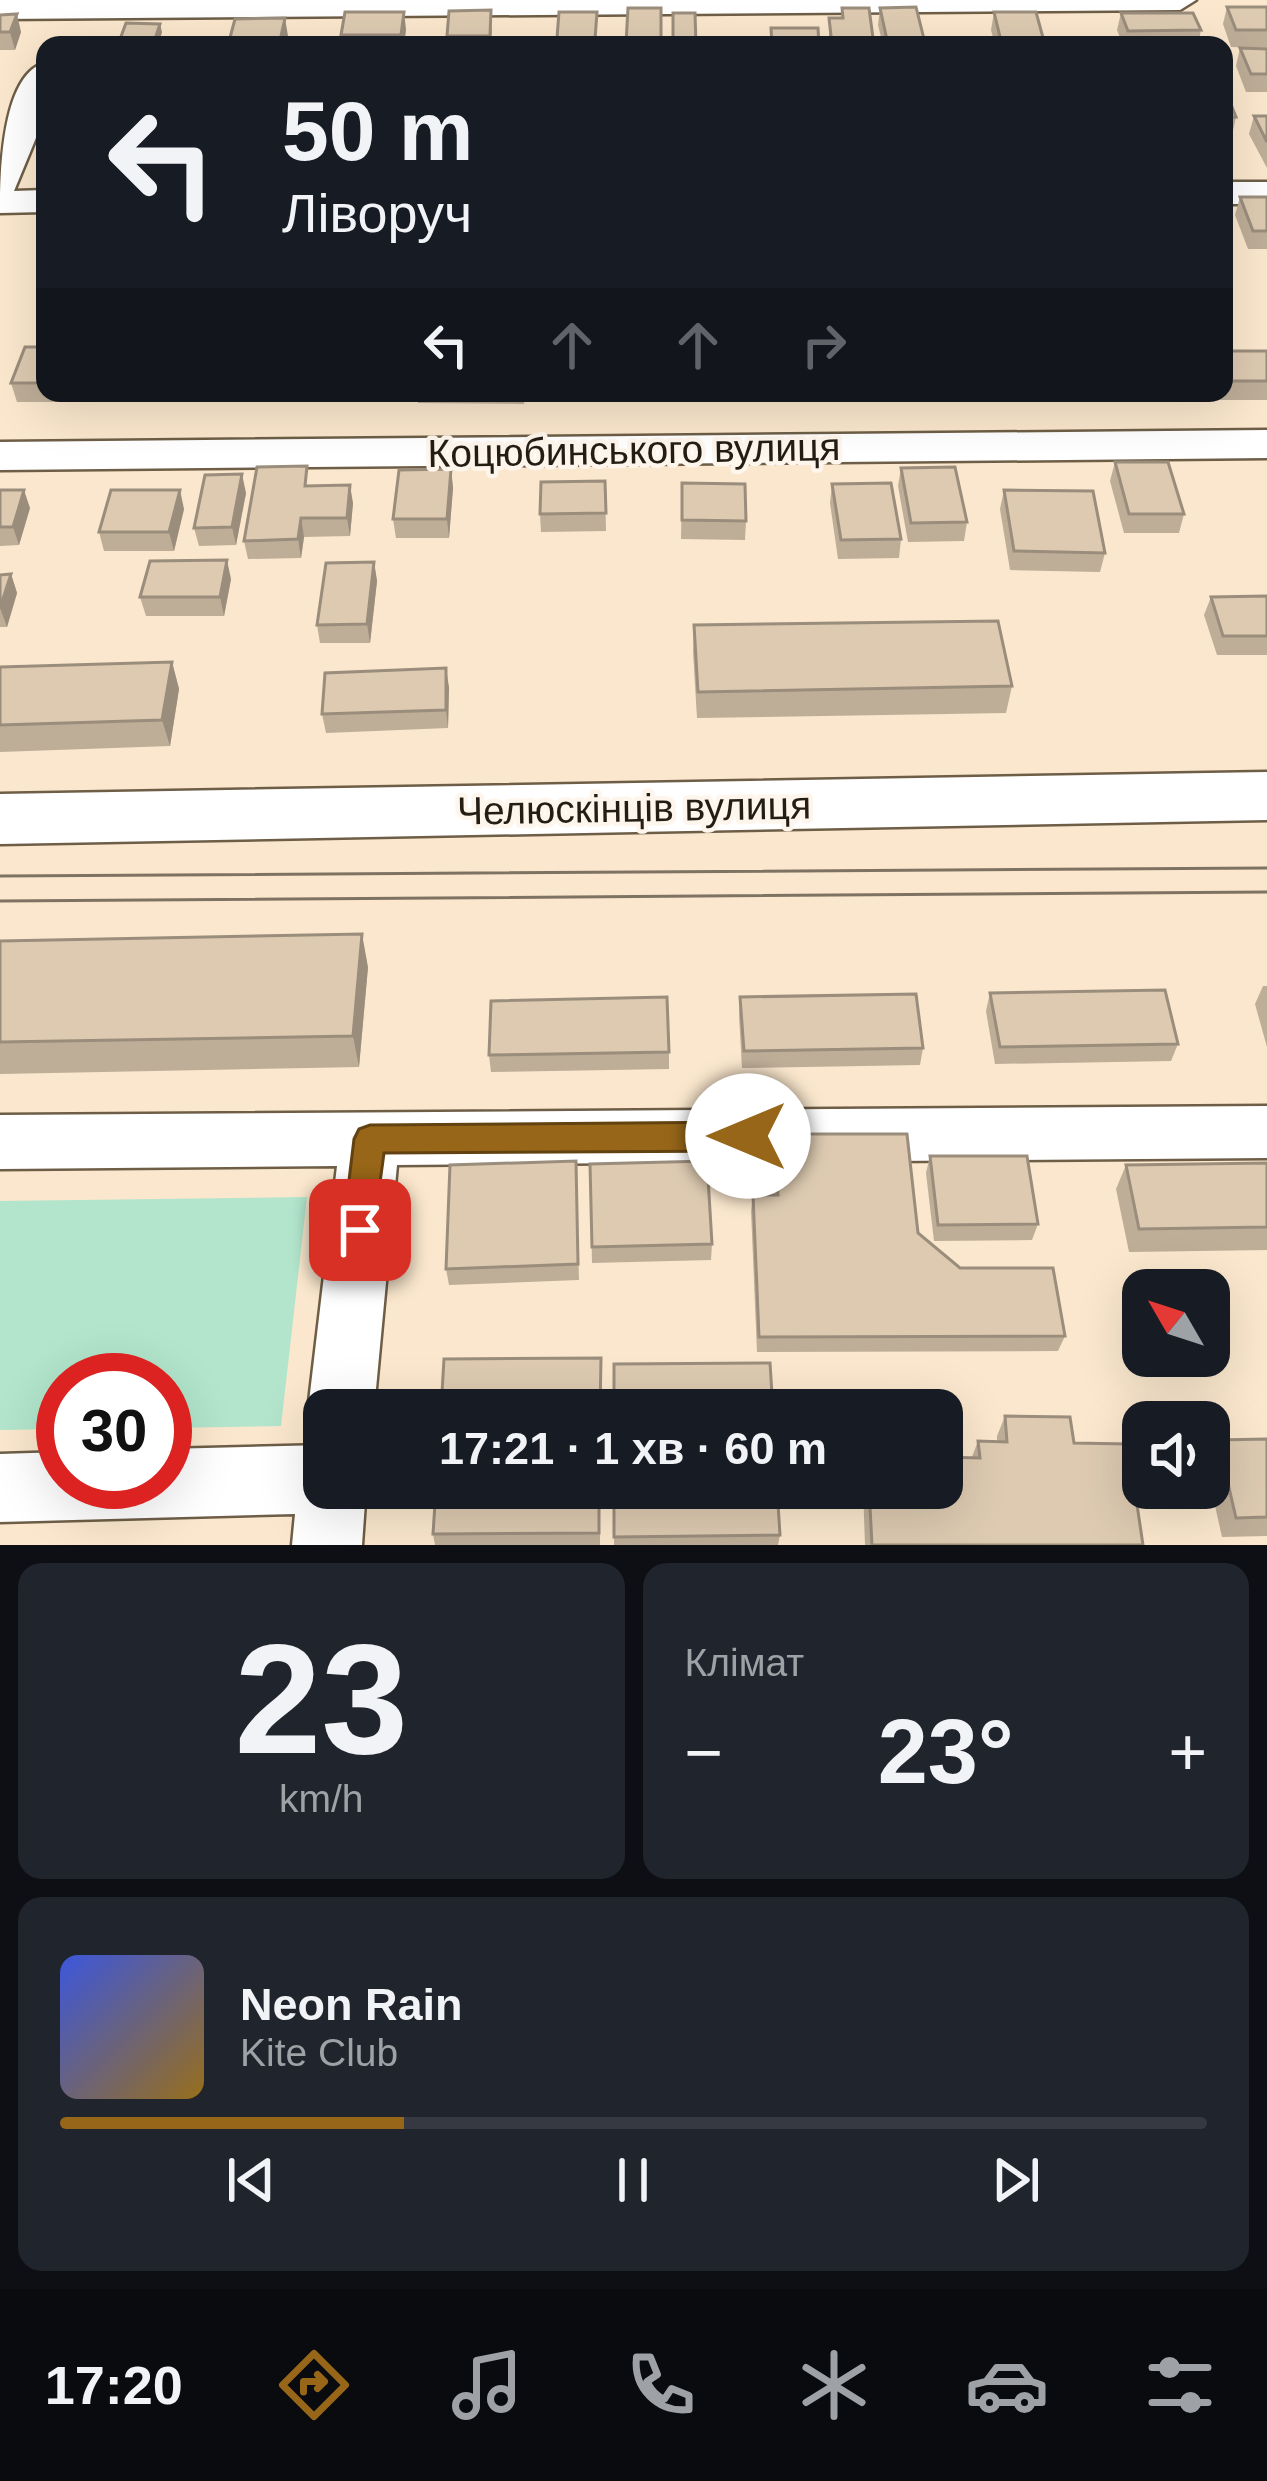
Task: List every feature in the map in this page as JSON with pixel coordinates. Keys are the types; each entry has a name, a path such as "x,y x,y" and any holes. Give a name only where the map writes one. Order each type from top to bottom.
{"main road":[{"name":"Челюскінців вулиця","path":"0,819 1267,796"}],"street":[{"path":"0,9 375,2 1180,0"},
{"path":"61,36 73,5"},
{"path":"0,184 36,96"},
{"path":"1233,193 1267,193"},
{"path":"0,202 36,201"},
{"name":"Коцюбинського вулиця","path":"0,456 1267,444"},
{"path":"0,1142 1267,1132"},
{"path":"342,1389 370,1139"},
{"path":"0,1487 303,1480"},
{"path":"327,1545 330,1509"}],"green space":[{"path":"307,1197 281,1426 192,1428 192,1353 36,1353 36,1429 0,1430 0,1201"}],"building":[{"path":"916,7 923,36 886,36 880,8"},
{"path":"1227,7 1267,7 1267,30 1236,30"},
{"path":"628,8 661,8 661,36 626,36"},
{"path":"842,8 869,8 873,36 831,36 829,18 843,18"},
{"path":"491,10 490,36 447,36 449,11"},
{"path":"345,12 404,12 401,35 341,35"},
{"path":"559,12 597,12 595,36 557,36"},
{"path":"994,12 1036,12 1043,36 1000,36"},
{"path":"673,13 695,13 696,36 673,36"},
{"path":"1121,13 1193,13 1201,30 1128,31"},
{"path":"17,14 10,32 0,32 0,15"},
{"path":"285,18 281,36 230,36 235,19"},
{"path":"126,23 160,24 156,36 121,36"},
{"path":"771,28 818,28 818,36 771,36"},
{"path":"1240,48 1267,49 1267,74 1251,74"},
{"path":"1254,116 1267,116 1267,142"},
{"path":"1240,197 1267,197 1267,231 1253,231"},
{"path":"25,347 36,347 36,383 11,383"},
{"path":"1233,351 1267,351 1267,381 1233,381"},
{"path":"1115,462 1168,462 1184,514 1129,514"},
{"path":"307,466 305,486 350,485 347,518 301,518 298,539 244,541 257,467"},
{"path":"955,467 967,522 911,523 901,468"},
{"path":"451,469 447,519 393,519 399,470"},
{"path":"242,474 232,527 194,528 205,475"},
{"path":"605,481 606,513 540,514 541,482"},
{"path":"682,483 745,484 746,521 682,520"},
{"path":"891,483 901,539 841,540 832,484"},
{"path":"0,490 24,490 13,527 0,527"},
{"path":"111,490 180,490 169,532 99,532"},
{"path":"1004,490 1093,491 1105,553 1014,551"},
{"path":"227,560 220,597 140,597 150,561"},
{"path":"374,562 367,624 317,625 326,563"},
{"path":"11,574 0,608 0,575"},
{"path":"1267,596 1267,636 1223,636 1211,597"},
{"path":"998,621 1012,686 698,692 694,625"},
{"path":"172,662 162,720 0,725 0,667"},
{"path":"446,668 446,710 322,714 325,673"},
{"path":"362,934 353,1036 0,1042 0,941"},
{"path":"1165,990 1178,1044 1000,1047 990,993"},
{"path":"916,994 923,1048 744,1051 740,997"},
{"path":"667,997 669,1052 489,1055 491,1001"},
{"path":"774,1134 907,1134 918,1233 960,1268 1053,1268 1065,1336 759,1337 753,1195 778,1195"},
{"path":"930,1156 1027,1156 1038,1224 938,1225"},
{"path":"576,1161 578,1264 446,1269 450,1165"},
{"path":"707,1161 712,1244 592,1247 590,1164"},
{"path":"1267,1163 1267,1227 1139,1229 1126,1165"},
{"path":"601,1358 600,1389 442,1389 444,1359"},
{"path":"770,1363 772,1389 614,1389 614,1364"},
{"path":"1005,1416 1070,1417 1074,1443 1122,1444 1122,1509 1138,1509 1143,1545 872,1545 870,1509 963,1509 963,1458 980,1458 978,1441 1007,1442"},
{"path":"1267,1439 1267,1517 1236,1518 1230,1492 1230,1440"},
{"path":"435,1509 599,1509 599,1533 433,1534"},
{"path":"614,1509 778,1509 780,1535 614,1537"}],"tram line":[{"path":"0,876 1267,868"},
{"path":"0,901 1267,892"}],"route":[{"path":"360,1230 370,1139 748,1136"}]}
